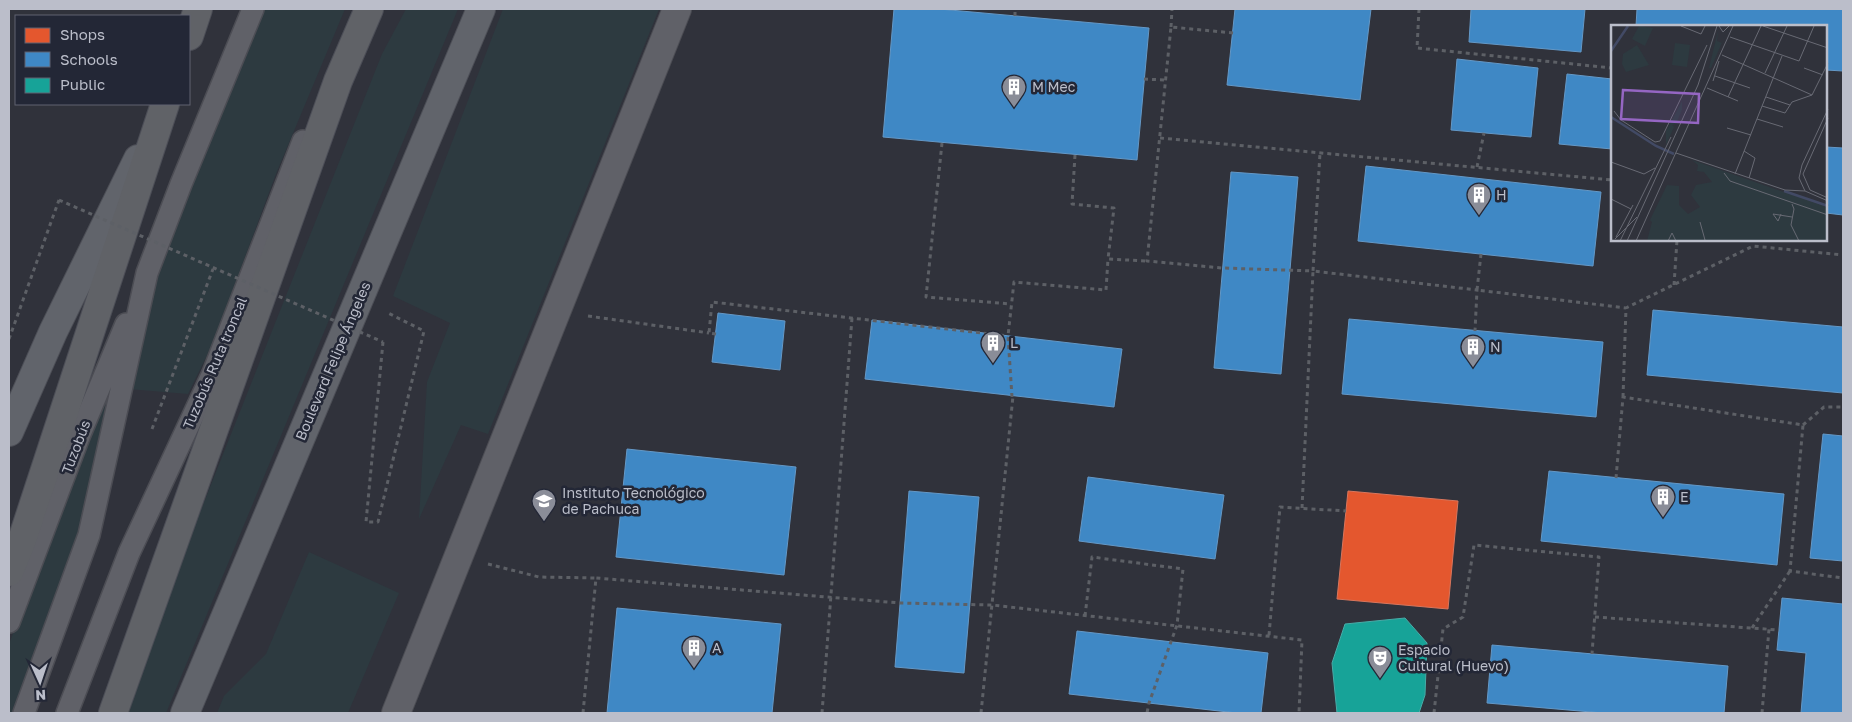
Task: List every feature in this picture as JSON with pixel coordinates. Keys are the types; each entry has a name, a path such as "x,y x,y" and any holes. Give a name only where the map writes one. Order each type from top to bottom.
{"highway":[{"path":"190,33 198,9"},
{"path":"113,713 338,80 369,9"},
{"path":"338,80 381,9"},
{"path":"9,572 25,531 164,106"}],"main road":[{"name":"Boulevard Felipe Ángeles","path":"185,713 481,9"},
{"path":"9,432 53,332 164,106"}],"street":[{"path":"396,713 677,9"}],"lane":[{"path":"24,713 89,535 147,273 252,9"},
{"name":"Tuzobús Ruta troncal","path":"67,713 129,553 213,373 356,9"},
{"name":"Tuzobús","path":"9,622 80,434 147,273"}],"path":[{"path":"1015,9 1015,16"},
{"path":"1147,262 1172,9"},
{"path":"1420,9 1417,48 1611,68"},
{"path":"1171,27 1232,32"},
{"path":"1144,79 1165,80"},
{"path":"1477,168 1484,133"},
{"path":"1160,138 1611,180"},
{"path":"942,143 926,297 1011,304"},
{"path":"1302,508 1320,153"},
{"path":"1012,401 1008,336 1014,282 1106,290 1114,208 1072,204 1075,155"},
{"path":"9,339 59,200 383,342 366,522 378,522 424,330 360,299"},
{"path":"1674,285 1677,241"},
{"path":"1108,259 1222,268 1313,271 1626,308 1753,246 1843,256"},
{"path":"1475,331 1481,254"},
{"path":"151,432 214,269"},
{"path":"709,334 712,302 1008,336"},
{"path":"1616,478 1623,397 1626,308"},
{"path":"555,312 716,334"},
{"path":"822,713 852,318"},
{"path":"981,713 1013,396"},
{"path":"1623,397 1803,425"},
{"path":"1752,628 1790,570 1803,425 1824,407 1843,407"},
{"path":"1269,635 1280,507 1346,511"},
{"path":"1434,713 1442,628 1463,617 1474,545 1598,558 1592,654"},
{"path":"458,556 539,577 596,578 900,603 992,605 1302,640 1299,713"},
{"path":"1085,616 1092,558 1183,569 1177,625 1147,713"},
{"path":"1790,570 1843,578"},
{"path":"583,713 596,578"},
{"path":"1595,617 1779,630"},
{"path":"1762,713 1769,629"}],"shaded area":[{"path":"258,9 345,9 276,174 213,343 188,394 128,389 152,281"},
{"path":"406,9 458,9 166,713 127,713 179,565 382,54"},
{"path":"503,9 659,9 488,434 461,425 419,519 427,382 450,323 393,296"},
{"path":"111,375 116,378 81,534 14,713 9,713 9,644"},
{"path":"309,552 399,593 348,713 217,713 224,696 266,654"}],"building: Shops":[{"path":"1348,491 1458,501 1448,609 1337,599"}],"building: Schools":[{"name":"M Mec","path":"894,9 939,9 1149,28 1137,160 883,137"},
{"path":"1235,9 1371,9 1360,100 1227,85"},
{"path":"1471,9 1585,9 1581,52 1469,42"},
{"path":"1637,9 1843,9 1843,71 1827,70 1827,25 1636,25"},
{"path":"1457,59 1538,68 1531,137 1451,130"},
{"path":"1567,74 1611,79 1611,149 1559,144"},
{"path":"1827,147 1843,148 1843,215 1827,213"},
{"name":"H","path":"1366,166 1601,192 1593,266 1358,241"},
{"path":"1231,172 1298,177 1281,374 1214,368"},
{"path":"1653,310 1843,327 1843,393 1647,375"},
{"path":"718,313 785,321 780,370 712,362"},
{"name":"N","path":"1349,319 1603,342 1596,417 1342,394"},
{"name":"L","path":"872,320 1122,349 1114,407 865,379"},
{"path":"1823,434 1843,436 1843,561 1810,558"},
{"path":"627,449 796,467 784,575 616,557"},
{"name":"E","path":"1549,471 1784,494 1777,565 1541,541"},
{"path":"1088,477 1224,495 1215,559 1079,541"},
{"path":"909,491 979,497 964,673 895,667"},
{"path":"1782,598 1843,604 1843,713 1801,713 1806,653 1777,650"},
{"name":"A","path":"617,608 781,624 772,713 607,713"},
{"path":"1077,631 1268,653 1261,713 1237,713 1069,694"},
{"path":"1492,645 1728,666 1724,713 1603,713 1487,703"}],"building: Public":[{"name":"Espacio Cultural (Huevo)","path":"1405,618 1427,643 1425,695 1419,713 1337,713 1332,663 1345,624"}],"place":[{"name":"M Mec","path":"1014,108"},
{"name":"H","path":"1479,216"},
{"name":"L","path":"993,364"},
{"name":"N","path":"1473,368"},
{"name":"E","path":"1663,518"},
{"name":"Instituto Tecnológico de Pachuca","path":"544,522"},
{"name":"A","path":"694,669"},
{"name":"Espacio Cultural (Huevo)","path":"1380,679"}]}
